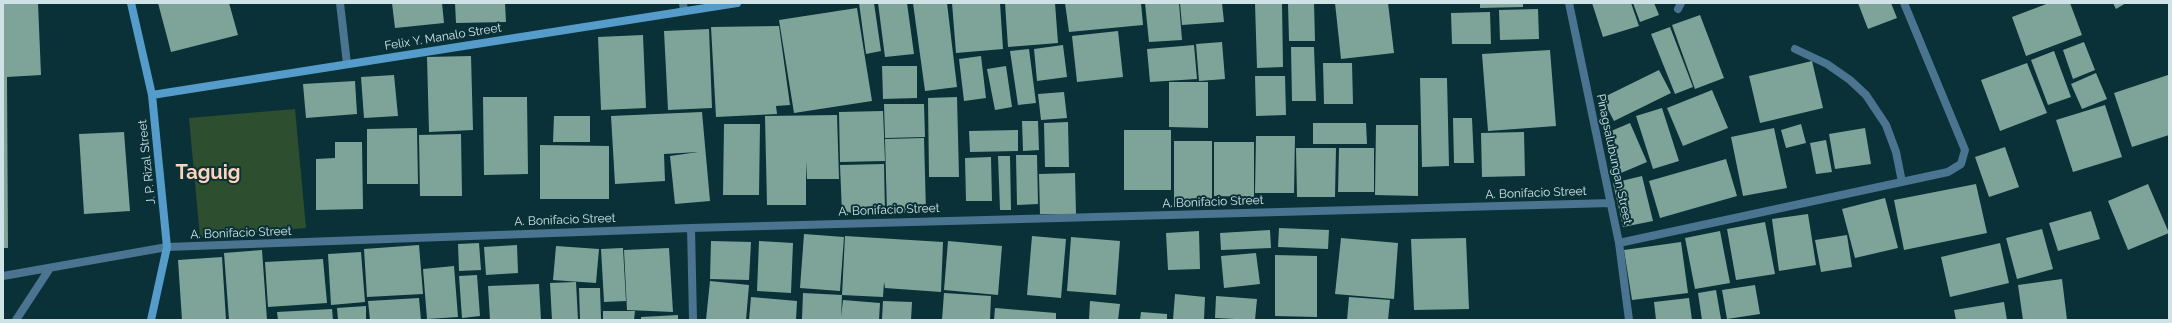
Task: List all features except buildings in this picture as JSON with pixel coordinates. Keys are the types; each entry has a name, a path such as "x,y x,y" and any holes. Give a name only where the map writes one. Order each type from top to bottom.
{"main road":[{"name":"J. P. Rizal Street","path":"131,3 152,95 167,247 151,320"},
{"name":"Felix Y. Manalo Street","path":"152,95 347,64 684,7 737,3"}],"street":[{"path":"340,3 347,64"},
{"name":"Pinagsalubungan Street","path":"1569,3 1619,243 1629,320"},
{"path":"1619,243 1948,172 1961,164 1965,150 1904,3"},
{"path":"1795,49 1827,64 1850,80 1866,95 1886,125 1896,152 1902,182"},
{"name":"A. Bonifacio Street","path":"3,276 167,247 691,228 1611,203"},
{"path":"691,228 693,320"},
{"path":"16,320 50,268"}],"green space":[{"path":"295,109 306,228 200,237 189,118"}],"district":[{"name":"Taguig","path":"208,173"}]}
